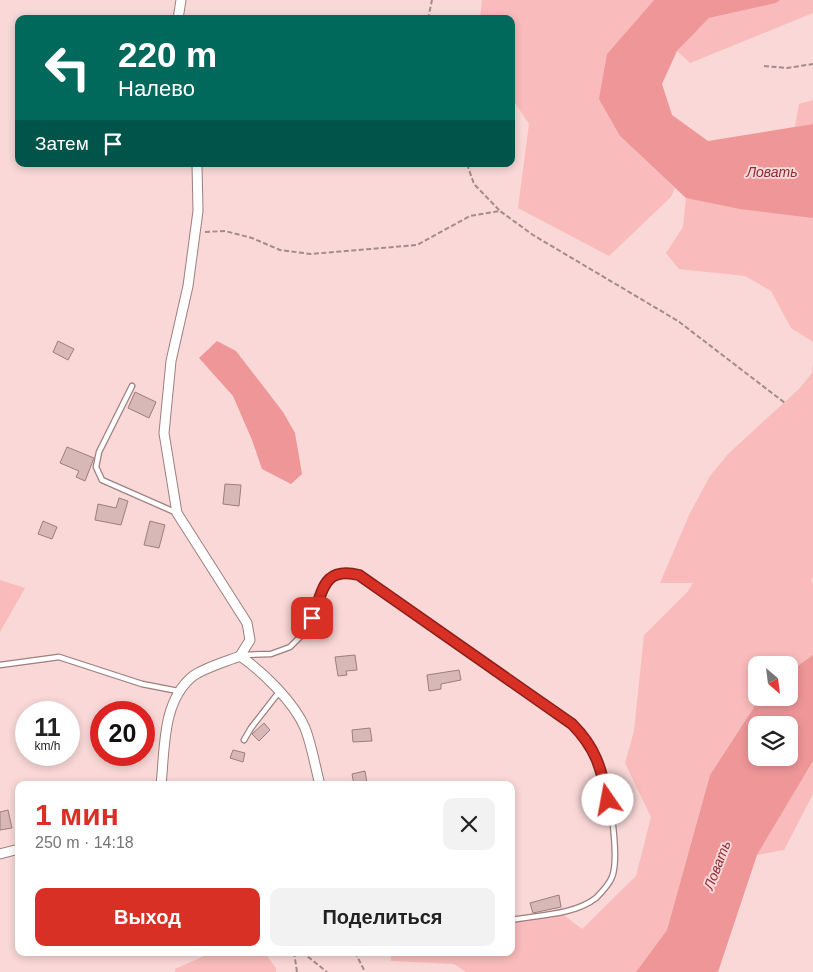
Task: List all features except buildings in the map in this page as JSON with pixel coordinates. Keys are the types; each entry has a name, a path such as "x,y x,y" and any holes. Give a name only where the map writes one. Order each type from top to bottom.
{"street":[{"path":"179,15 181,0"},
{"path":"161,781 167,721 178,691 195,675 240,656 250,640 247,623 177,513 164,433 171,361 188,286 198,211 197,167"},
{"path":"240,656 254,666 293,708 304,727 319,781"},
{"path":"0,854 15,850"}],"lane":[{"path":"132,386 99,452 96,467 102,480 177,513"},
{"path":"240,656 270,654 290,647 306,630 317,607 323,586 330,578 348,572 359,575 388,594 578,730 585,737 601,766 616,854 613,876 606,888 594,899 572,909 515,919"},
{"path":"0,665 59,657 142,684 178,691"},
{"path":"244,740 279,692"}],"path":[{"path":"429,15 432,0"},
{"path":"764,66 787,68 813,64"},
{"path":"468,167 474,184 500,211 532,235 678,321 785,403"},
{"path":"195,233 225,231 252,238 280,250 319,254 417,245 470,216 500,211"},
{"path":"295,956 298,972"},
{"path":"307,956 327,972"},
{"path":"357,956 365,972"}],"shaded area":[{"path":"482,0 654,0 607,54 620,136 675,188 671,197 609,256 518,208 529,124 515,103 515,15 480,15"},
{"path":"780,0 813,0 813,13 690,63 677,51 709,18 776,3"},
{"path":"813,100 813,124 795,127 799,104"},
{"path":"686,198 813,216 813,342 791,328 771,291 745,276 679,269 666,253 683,227"},
{"path":"813,363 813,578 811,580 813,584 813,655 798,666 798,656 748,656 748,706 755,706 710,775 667,930 636,972 466,972 454,964 391,961 391,956 515,956 515,921 561,913 582,929 636,876 651,817 625,763 634,731 644,635 688,591 693,583 660,583 690,513 710,476 728,454 799,389 812,373"},
{"path":"0,580 25,588 0,632"},
{"path":"813,761 813,794 784,850 757,855"},
{"path":"204,956 267,956 276,968 276,972 175,972 175,969"}],"water":[{"name":"Ловать","path":"654,0 780,0 776,3 709,18 677,51 662,84 672,115 708,141 813,124 813,218 740,209 686,198 620,136 599,99 607,54"},
{"path":"217,341 236,351 283,412 295,433 302,474 291,484 262,469 233,396 199,358"},
{"name":"Ловать","path":"813,655 813,761 757,855 718,972 636,972 667,930 710,775 748,716 748,766 798,766 798,716 748,716 755,706 798,706 798,666"}],"route":[{"path":"312,618 323,586 330,578 348,572 359,575 572,724 585,737 601,766 608,800"}]}
